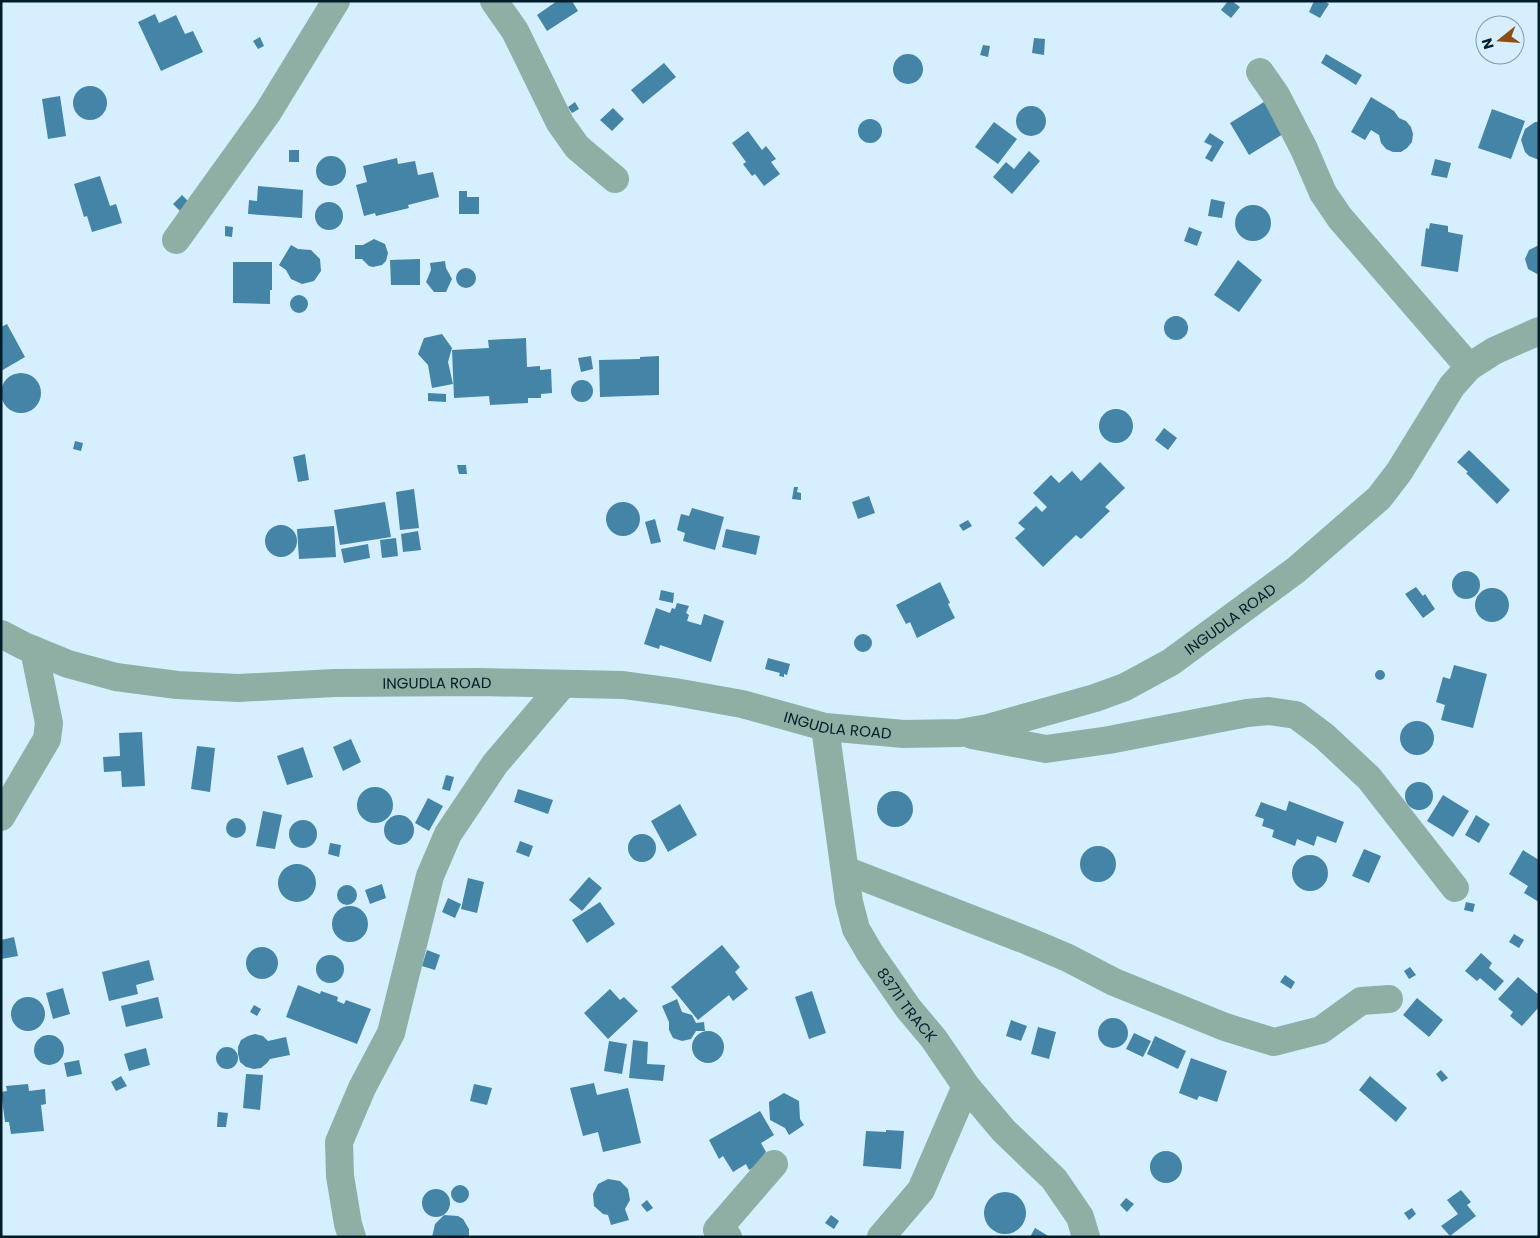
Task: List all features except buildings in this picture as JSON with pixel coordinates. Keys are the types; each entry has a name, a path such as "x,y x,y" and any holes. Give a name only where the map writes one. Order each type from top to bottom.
{"street":[{"path":"176,240 268,112 336,1"},
{"path":"494,1 515,31 560,123 576,147 615,179"},
{"path":"1260,72 1276,95 1304,149 1323,193 1340,218 1469,367"},
{"name":"INGUDLA ROAD","path":"1,634 68,664 116,677 177,685 238,688 343,683 479,682 623,686 675,692 742,704 825,727 904,734 960,733 988,728 1063,708 1125,687 1171,662 1235,616 1296,570 1379,498 1399,472 1452,386 1469,367 1494,351 1539,331"},
{"path":"1,817 47,739 49,723 34,650"},
{"path":"352,1237 340,1176 339,1142 362,1088 391,1034 430,876 448,834 495,764 563,684"},
{"path":"960,733 1046,750 1109,740 1247,713 1270,711 1296,715 1324,736 1369,778 1456,888"},
{"name":"83711 TRACK","path":"825,727 849,902 860,937 908,1008 934,1039 966,1086 1004,1131 1054,1179 1080,1217 1086,1237"},
{"path":"845,870 1028,941 1068,958 1114,982 1224,1027 1274,1042 1321,1030 1361,1001 1389,999"},
{"path":"881,1237 921,1190 966,1086"},
{"path":"728,1237 717,1230 774,1164"}]}
